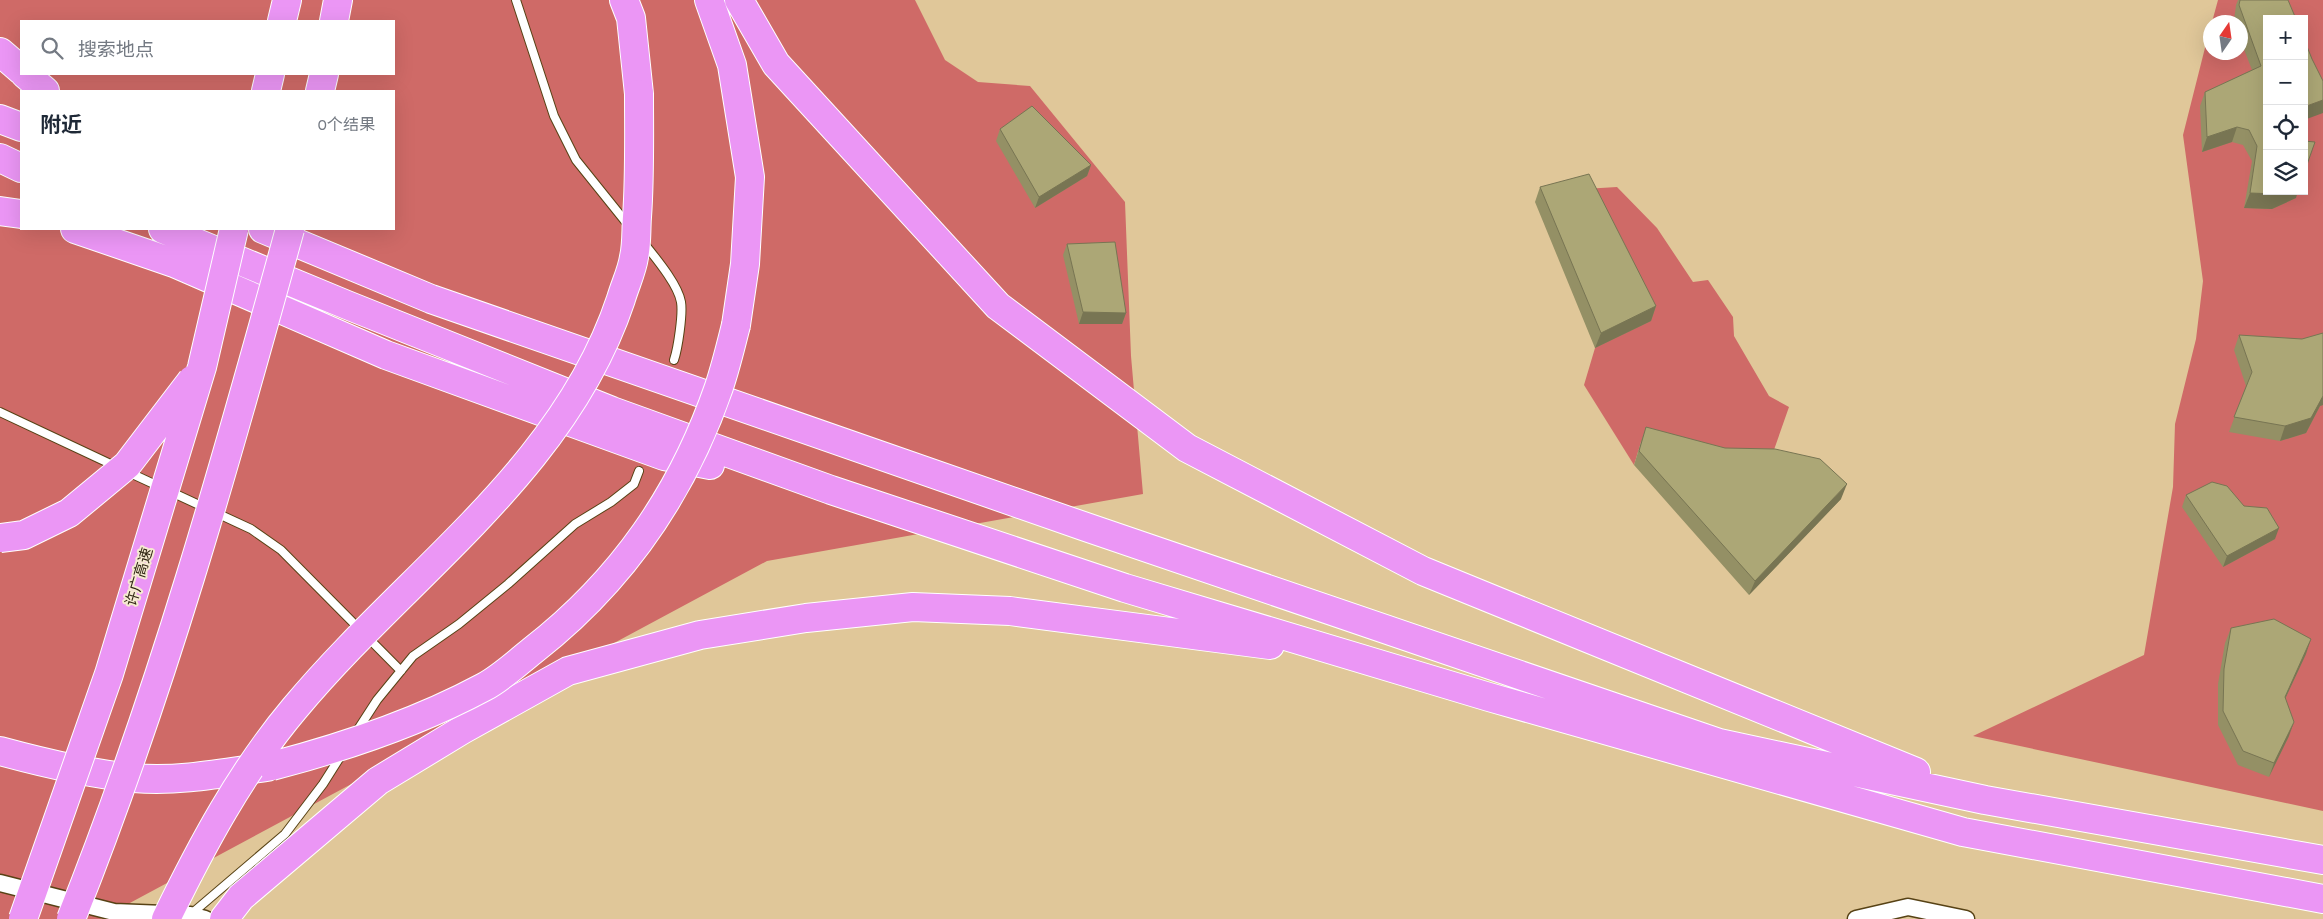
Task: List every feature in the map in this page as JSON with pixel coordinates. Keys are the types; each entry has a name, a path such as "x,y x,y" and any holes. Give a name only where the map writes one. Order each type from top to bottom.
{"highway":[{"path":"282,20 287,0"},
{"path":"334,20 338,0"},
{"path":"187,918 199,851 245,776 294,709 348,650 505,490 566,412 609,333 634,257 640,174 639,94 631,18 624,0"},
{"path":"0,750 57,766 136,778 193,777 272,766 338,749 418,718 486,686 553,634 614,576 659,515 698,442 720,386 736,324 746,264 750,177 732,65 709,0"},
{"path":"739,0 776,64 998,306 1187,448 1423,571 1984,800"},
{"path":"0,52 20,69"},
{"path":"26,75 45,90"},
{"path":"266,90 270,75"},
{"path":"320,90 324,75"},
{"path":"0,118 20,128"},
{"path":"0,158 20,168"},
{"path":"0,212 20,214"},
{"path":"78,230 174,263 386,355 664,456 813,484"},
{"path":"165,230 612,411 813,484 1125,588 1489,698 1963,832 2323,899"},
{"name":"许广高速","path":"23,919 109,674 202,367 234,230"},
{"path":"265,230 431,299 1086,528 1719,743 1984,800 2323,860"},
{"path":"71,919 161,675 233,436 290,230"},
{"path":"309,230 431,299"},
{"path":"0,538 24,535 69,513 127,465 202,367"},
{"path":"224,919 240,897 378,781 462,730 568,672 700,635 806,618 914,607 1010,611 1344,653"}],"street":[{"path":"0,883 114,912 187,918"},
{"path":"1856,919 1908,906 1966,919"}],"lane":[{"path":"516,0 554,116 576,160 658,261 681,302 678,348 674,360"},
{"path":"0,412 251,529 281,550 401,671"},
{"path":"187,918 285,834 323,784 377,700 413,656 459,624 494,596 575,524 611,502 634,484 639,470"}],"shaded area":[{"path":"0,0 915,0 945,60 978,82 1030,86 1125,202 1131,356 1143,494 767,561 100,919 0,919"},
{"path":"2218,0 2323,0 2323,811 1973,736 2144,655 2173,487 2175,424 2196,339 2203,281 2183,135 2203,56 2203,60 2248,60 2248,15 2214,15"},
{"path":"1617,187 1657,228 1693,282 1708,280 1733,317 1734,336 1769,396 1789,407 1769,464 1641,442 1634,465 1584,385 1595,348 1584,189"}],"building":[{"path":"2240,0 2288,0 2294,15 2263,15 2263,193 2250,193 2257,146 2249,130 2237,127 2207,137 2205,92 2261,66 2248,30 2248,15 2243,15 2239,5"},
{"path":"2308,49 2323,81 2323,100 2308,106"},
{"path":"1032,106 1091,165 1039,197 1000,129"},
{"path":"2308,141 2315,142 2308,162"},
{"path":"1589,174 1656,306 1601,333 1540,187"},
{"path":"1115,242 1126,313 1083,312 1067,244"},
{"path":"2323,333 2323,396 2311,418 2285,426 2234,417 2252,372 2239,335 2302,339"},
{"path":"1646,427 1725,448 1775,449 1820,459 1847,484 1755,581 1639,451"},
{"path":"2212,482 2227,486 2244,506 2267,508 2279,528 2227,556 2186,495"},
{"path":"2274,619 2311,639 2285,697 2294,722 2274,763 2243,751 2223,711 2224,669 2231,628"}]}
